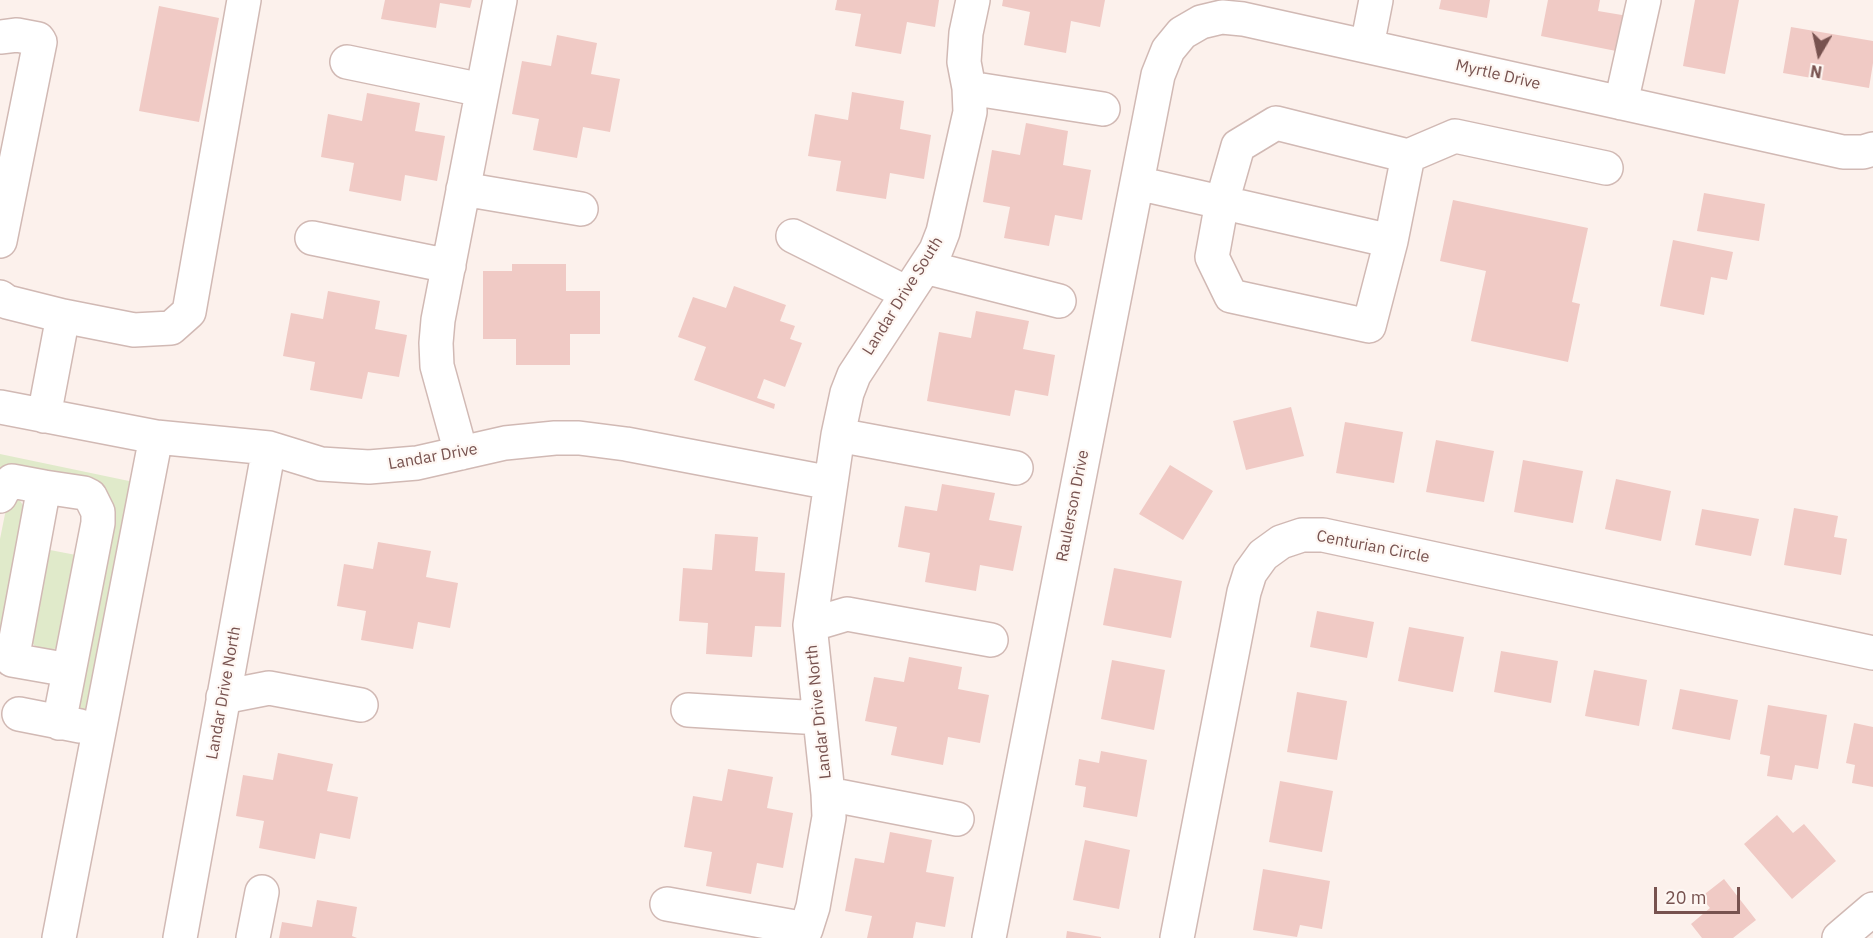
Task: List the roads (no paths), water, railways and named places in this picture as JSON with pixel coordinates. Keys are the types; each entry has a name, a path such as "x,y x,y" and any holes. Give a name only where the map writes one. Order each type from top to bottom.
{"street":[{"path":"0,297 7,302 63,316 135,330 171,328 189,312 244,0"},
{"path":"461,453 437,366 436,343 448,266 500,0"},
{"name":"Landar Drive South","path":"831,483 838,435 847,393 854,375 936,250 949,212 970,112 969,88 964,62 966,33 973,0"},
{"path":"1367,46 1376,0"},
{"path":"1622,103 1644,0"},
{"name":"Myrtle Drive","path":"1158,75 1168,50 1182,33 1201,22 1222,17 1243,19 1843,152 1868,150"},
{"path":"0,37 17,35 38,39 40,42 0,241"},
{"path":"347,62 483,90"},
{"name":"Raulerson Drive","path":"989,938 1158,75"},
{"path":"969,88 1103,109"},
{"path":"1408,156 1391,241 1369,326 1231,296 1212,257 1222,202 1238,146 1276,123 1408,156 1455,136 1606,168"},
{"path":"1137,183 1391,241"},
{"path":"463,189 581,209"},
{"path":"793,236 916,280 1059,301"},
{"path":"312,238 448,266"},
{"path":"44,416 63,316"},
{"name":"Landar Drive","path":"0,407 156,437 269,448 321,464 369,467 417,463 505,443 579,438 626,444 831,483"},
{"path":"838,435 1016,468"},
{"path":"59,938 156,437"},
{"name":"Landar Drive North","path":"180,938 269,448"},
{"path":"0,496 12,481 84,492 90,496 98,512 98,522 59,723"},
{"name":"Landar Drive North","path":"804,934 813,907 829,817 810,625 831,483"},
{"path":"44,487 6,659 69,670"},
{"name":"Centurian Circle","path":"1177,938 1244,592 1250,573 1263,555 1281,542 1302,535 1323,535 1873,653"},
{"path":"810,625 847,614 991,640"},
{"path":"223,697 269,688 361,705"},
{"path":"688,710 820,718"},
{"path":"18,714 99,730"},
{"path":"828,794 957,819"},
{"path":"253,938 262,891"},
{"path":"667,904 804,934"},
{"path":"1839,938 1873,909"}]}
